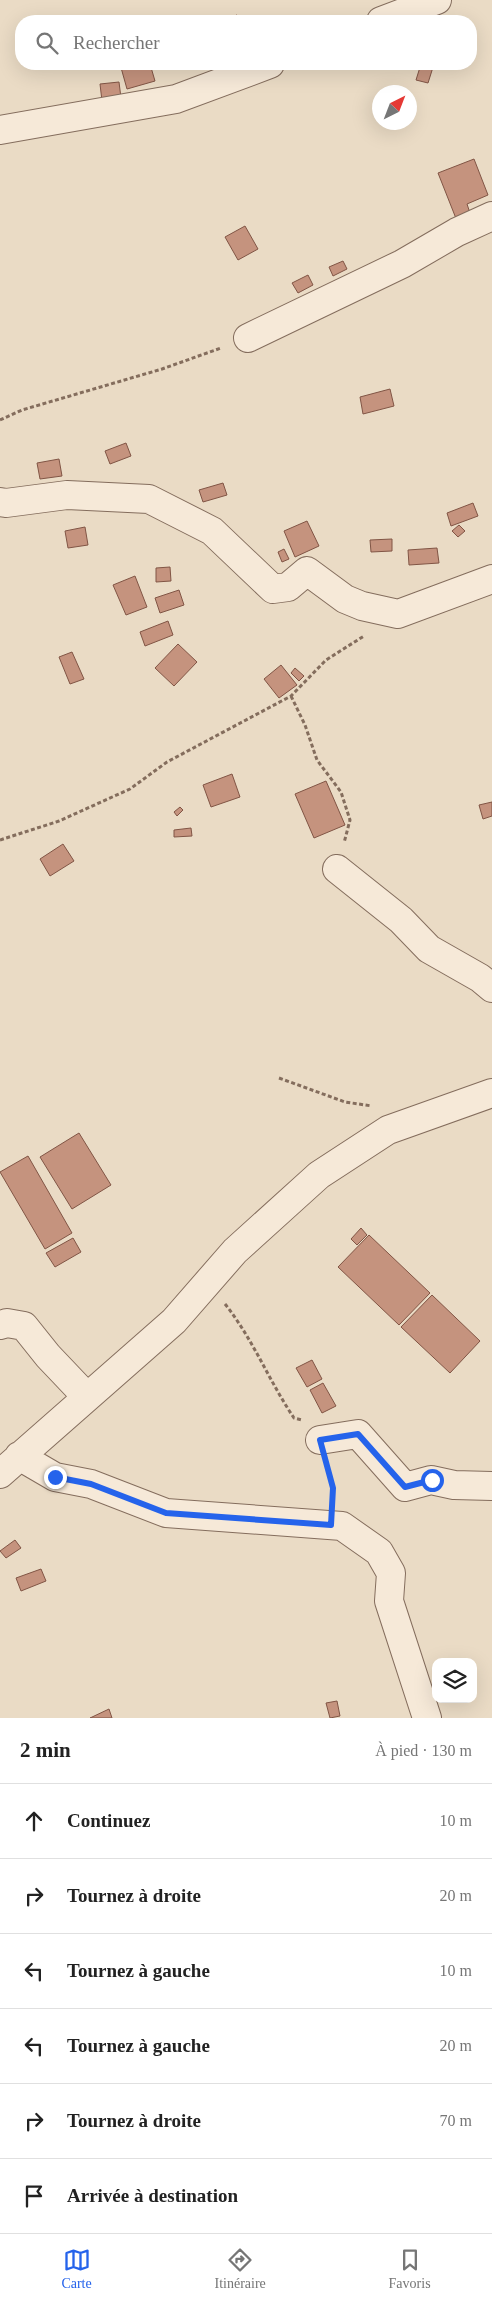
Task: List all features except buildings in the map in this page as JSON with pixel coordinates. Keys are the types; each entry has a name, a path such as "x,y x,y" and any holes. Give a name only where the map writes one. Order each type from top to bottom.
{"street":[{"path":"397,15 437,0"},
{"path":"0,130 176,99 254,70"},
{"path":"248,338 402,264 457,232 492,216"},
{"path":"0,502 6,503 67,495 149,499 212,531 273,589 288,587 307,571 345,599 362,606 398,614 492,579"},
{"path":"337,869 401,920 429,949 480,978 492,988"},
{"path":"10,1465 174,1320 234,1252 318,1175 388,1130 492,1093"},
{"path":"0,1325 7,1323 24,1326 48,1356 86,1396"},
{"path":"320,1440 358,1434 405,1487 432,1480 454,1485 492,1486"},
{"path":"10,1465 91,1484 166,1513 342,1526 379,1552 391,1573 389,1601 427,1718"}],"path":[{"path":"0,420 22,410 162,369 248,338"},
{"path":"0,840 59,821 130,789 167,762 291,696 326,660 398,614"},
{"path":"291,696 305,725 317,760 340,792 350,820 337,869"},
{"path":"279,1078 345,1102 390,1112 401,1126"},
{"path":"207,1282 237,1319 294,1418 314,1422 333,1488 331,1525"}],"route":[{"path":"55,1477 91,1484 166,1513 331,1525 333,1488 320,1440 358,1434 405,1487 432,1480"}]}
